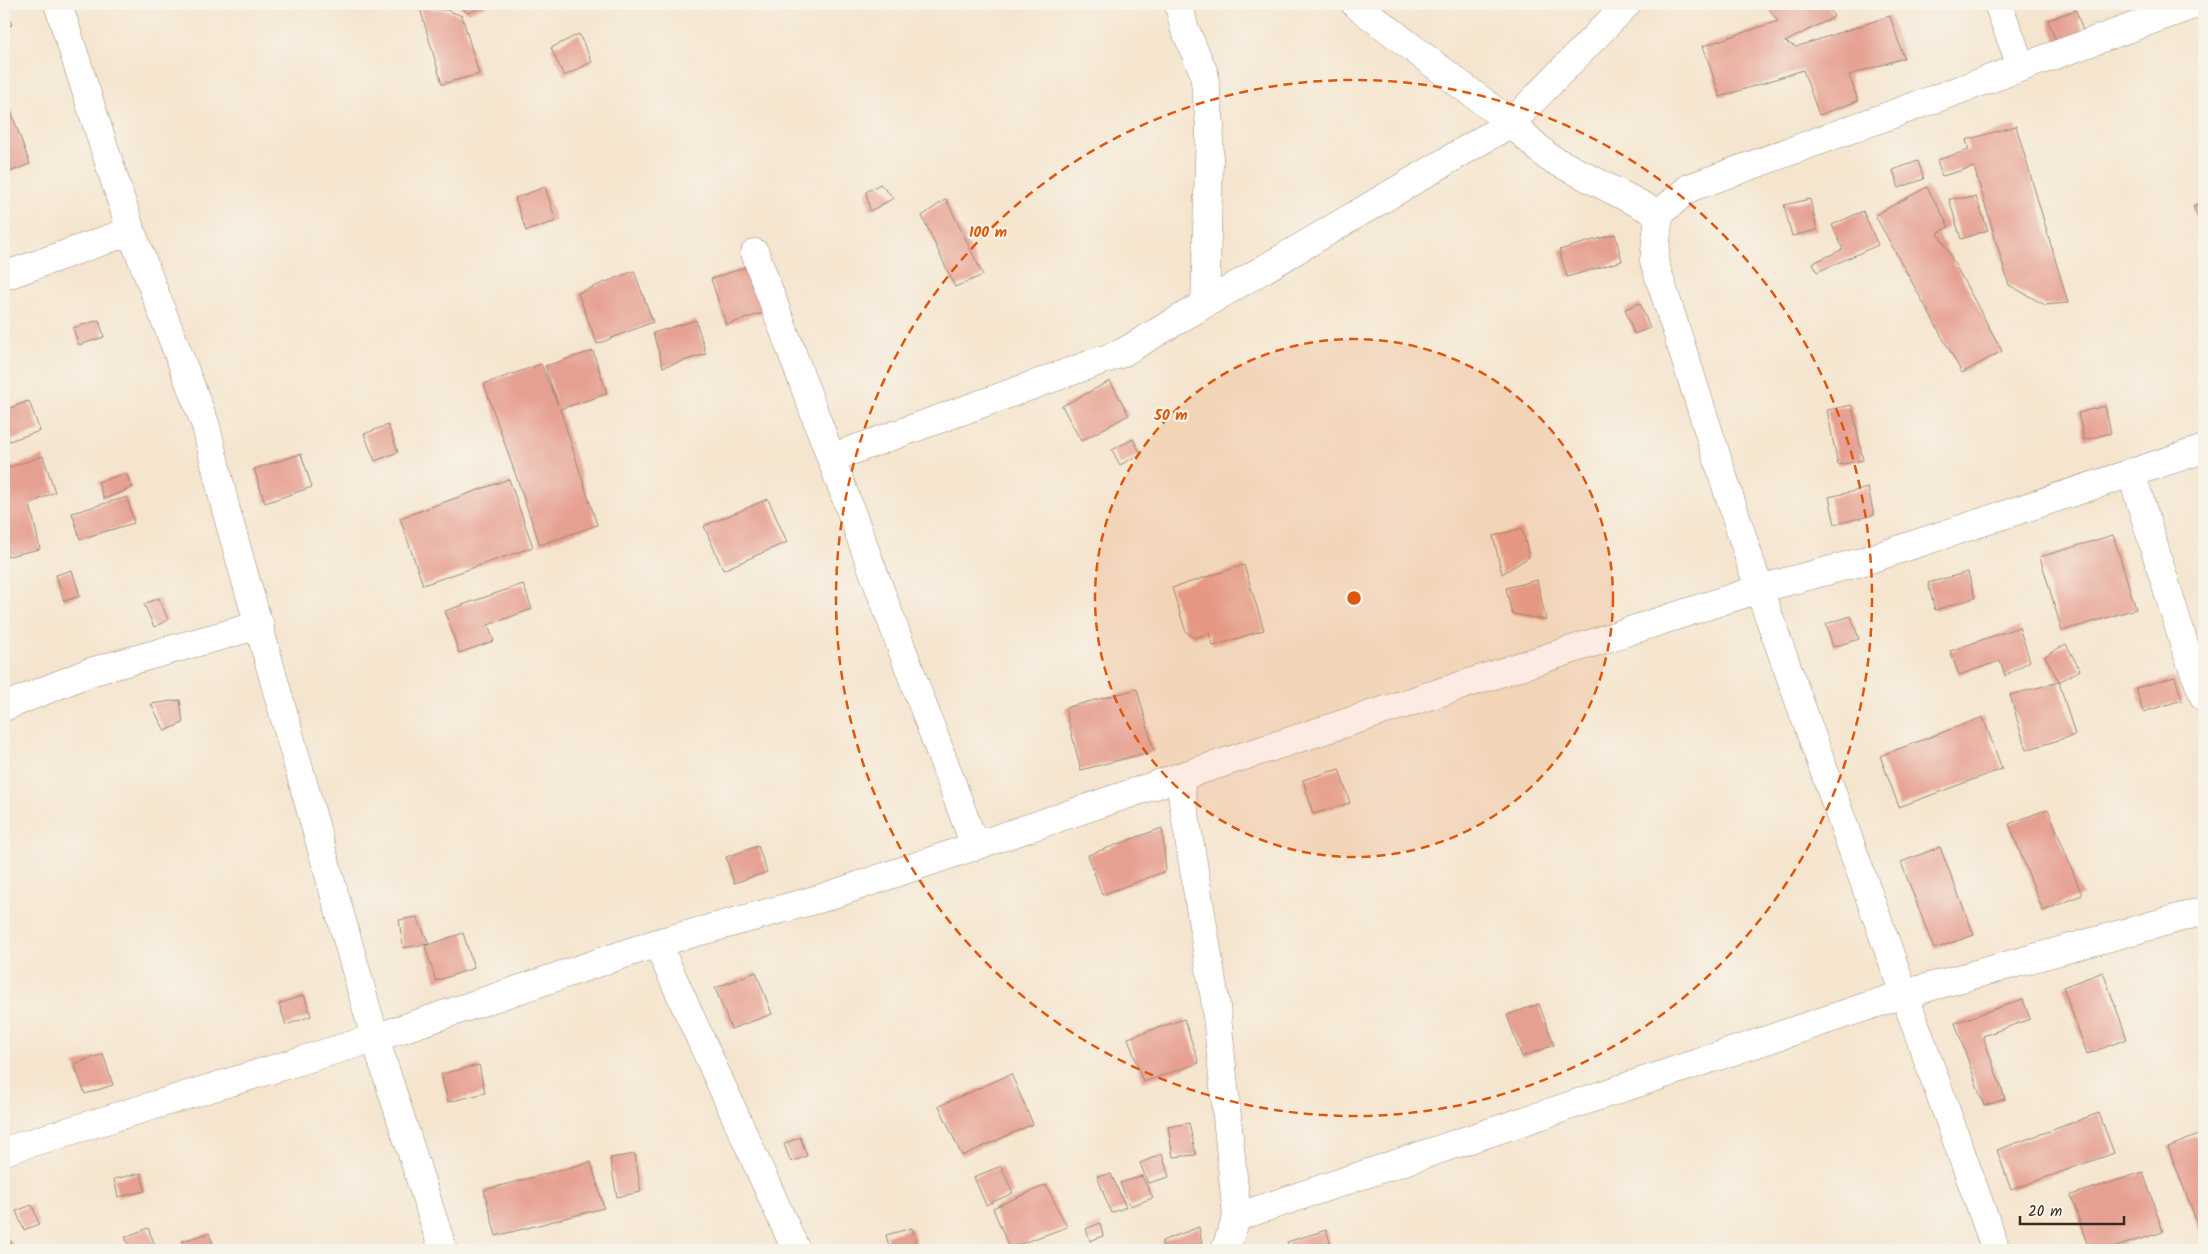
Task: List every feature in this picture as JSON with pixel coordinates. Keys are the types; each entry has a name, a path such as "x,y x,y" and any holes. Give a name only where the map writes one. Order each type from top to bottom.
{"street":[{"path":"58,4 131,231 206,426 226,510 375,1038 443,1250"},
{"path":"1179,4 1184,27 1204,72 1210,125 1205,304"},
{"path":"1355,4 1511,123 1548,157 1659,214"},
{"path":"831,458 1122,353 1511,123 1627,4"},
{"path":"1998,4 2021,66"},
{"path":"1996,1250 1759,589 1654,261 1659,214 1689,188 2196,4"},
{"path":"4,276 131,231"},
{"path":"755,253 975,846"},
{"path":"4,1151 375,1038 657,943 822,898 1179,777 1759,589 1860,562 2204,449"},
{"path":"2131,472 2185,647 2204,697"},
{"path":"4,706 90,672 260,625"},
{"path":"1179,777 1216,1006 1237,1217 1225,1250"},
{"path":"1237,1217 1904,994 2204,911"},
{"path":"657,943 796,1250"}],"building":[{"path":"4,4 12,25 4,28"},
{"path":"456,4 491,4 468,13"},
{"path":"1765,4 1828,4 1834,17 1785,42 1796,47 1890,16 1904,58 1849,75 1858,101 1819,115 1803,70 1720,97 1703,46 1778,21"},
{"path":"420,8 447,10 462,16 479,74 442,84"},
{"path":"2076,10 2084,34 2057,44 2048,20"},
{"path":"579,34 592,62 564,76 551,48"},
{"path":"4,92 30,164 4,174"},
{"path":"2016,126 2068,303 2045,305 2009,285 1974,167 1942,176 1937,160 1969,150 1966,140"},
{"path":"1918,161 1924,179 1899,188 1893,170"},
{"path":"880,184 894,198 870,211 866,192"},
{"path":"545,187 556,221 526,231 515,198"},
{"path":"1927,187 1949,227 1938,233 2002,351 1962,373 1875,215"},
{"path":"1976,197 1988,230 1961,239 1949,199"},
{"path":"946,199 983,275 955,287 922,216"},
{"path":"1810,199 1817,230 1792,236 1784,205"},
{"path":"2204,201 2204,235 2193,206"},
{"path":"1863,211 1878,245 1817,272 1813,263 1843,249 1832,225"},
{"path":"1615,234 1622,261 1567,277 1559,250"},
{"path":"749,266 765,312 726,325 711,279"},
{"path":"634,271 653,322 597,344 578,293"},
{"path":"1640,303 1650,328 1634,334 1625,309"},
{"path":"99,320 104,337 79,345 73,328"},
{"path":"696,320 706,354 663,367 653,333"},
{"path":"593,351 607,394 560,409 597,525 540,545 484,384 541,364 558,405 545,366"},
{"path":"1110,381 1129,415 1081,441 1062,406"},
{"path":"29,401 40,431 9,441 4,423 4,410"},
{"path":"1852,405 1863,460 1838,465 1827,410"},
{"path":"2105,406 2111,433 2084,440 2078,413"},
{"path":"388,425 398,452 375,461 364,434"},
{"path":"1133,439 1141,454 1120,465 1112,450"},
{"path":"301,454 312,487 265,503 254,469"},
{"path":"43,456 55,492 30,504 40,549 4,557 4,469"},
{"path":"126,473 132,488 104,499 98,482"},
{"path":"509,479 533,547 423,585 400,518"},
{"path":"1868,488 1874,515 1835,524 1829,497"},
{"path":"127,497 134,523 80,539 72,513"},
{"path":"768,499 787,542 723,570 704,526"},
{"path":"1522,528 1529,557 1502,574 1493,536"},
{"path":"2113,535 2136,609 2062,631 2040,557"},
{"path":"1244,565 1264,630 1213,646 1209,633 1195,638 1186,632 1172,588"},
{"path":"72,570 80,596 64,601 56,575"},
{"path":"1968,572 1975,598 1935,610 1928,583"},
{"path":"1537,580 1546,620 1512,614 1506,588"},
{"path":"523,584 532,609 488,625 494,641 459,653 445,611"},
{"path":"159,598 168,620 154,627 144,604"},
{"path":"1851,616 1859,639 1833,647 1826,624"},
{"path":"2019,627 2030,661 2005,676 2000,661 1959,675 1950,651"},
{"path":"2066,644 2080,670 2059,682 2045,656"},
{"path":"2175,677 2182,700 2143,712 2136,688"},
{"path":"2059,682 2075,735 2026,750 2010,695"},
{"path":"1137,689 1154,751 1081,770 1065,708"},
{"path":"180,700 183,723 165,731 151,704"},
{"path":"1983,717 2002,769 1899,807 1880,756"},
{"path":"1339,769 1350,803 1313,814 1303,780"},
{"path":"2048,809 2082,895 2043,911 2009,824"},
{"path":"1162,828 1166,871 1102,895 1088,855"},
{"path":"758,846 767,872 734,883 726,857"},
{"path":"1940,847 1974,935 1934,949 1901,862"},
{"path":"417,917 429,944 403,948 399,920"},
{"path":"463,933 474,968 436,981 425,946"},
{"path":"756,972 772,1014 731,1029 715,988"},
{"path":"2103,972 2127,1039 2087,1054 2063,987"},
{"path":"304,995 311,1016 286,1025 279,1004"},
{"path":"2023,999 2030,1019 1983,1036 2005,1099 1984,1106 1955,1023"},
{"path":"1539,1004 1554,1045 1522,1057 1507,1015"},
{"path":"1184,1019 1199,1063 1143,1082 1128,1038"},
{"path":"103,1054 113,1085 85,1094 74,1064"},
{"path":"479,1065 485,1093 448,1102 441,1074"},
{"path":"1011,1074 1033,1124 962,1156 939,1106"},
{"path":"2099,1113 2114,1153 2011,1190 1997,1150"},
{"path":"1189,1123 1196,1155 1173,1157 1168,1127"},
{"path":"2204,1133 2204,1241 2168,1147"},
{"path":"800,1137 807,1156 791,1162 784,1144"},
{"path":"635,1154 641,1192 617,1197 610,1158"},
{"path":"1162,1154 1169,1177 1148,1183 1140,1163"},
{"path":"591,1162 604,1208 496,1236 484,1190"},
{"path":"1001,1166 1013,1193 986,1205 974,1177"},
{"path":"2143,1172 2163,1232 2106,1250 2089,1250 2071,1195"},
{"path":"141,1173 145,1191 118,1197 114,1179"},
{"path":"1111,1174 1126,1207 1111,1213 1097,1176"},
{"path":"1142,1176 1153,1198 1130,1206 1120,1183"},
{"path":"1046,1185 1067,1227 1009,1248 993,1208"},
{"path":"32,1205 39,1224 24,1230 16,1211"},
{"path":"1100,1223 1103,1236 1090,1241 1086,1229"},
{"path":"1199,1227 1203,1250 1163,1250 1162,1241"},
{"path":"148,1228 157,1250 131,1250 125,1237"},
{"path":"912,1228 918,1250 890,1250 886,1235"},
{"path":"1326,1230 1333,1250 1290,1250 1287,1242"},
{"path":"209,1233 215,1250 184,1250 182,1241"},
{"path":"11,1241 14,1250 4,1250 4,1244"}]}
